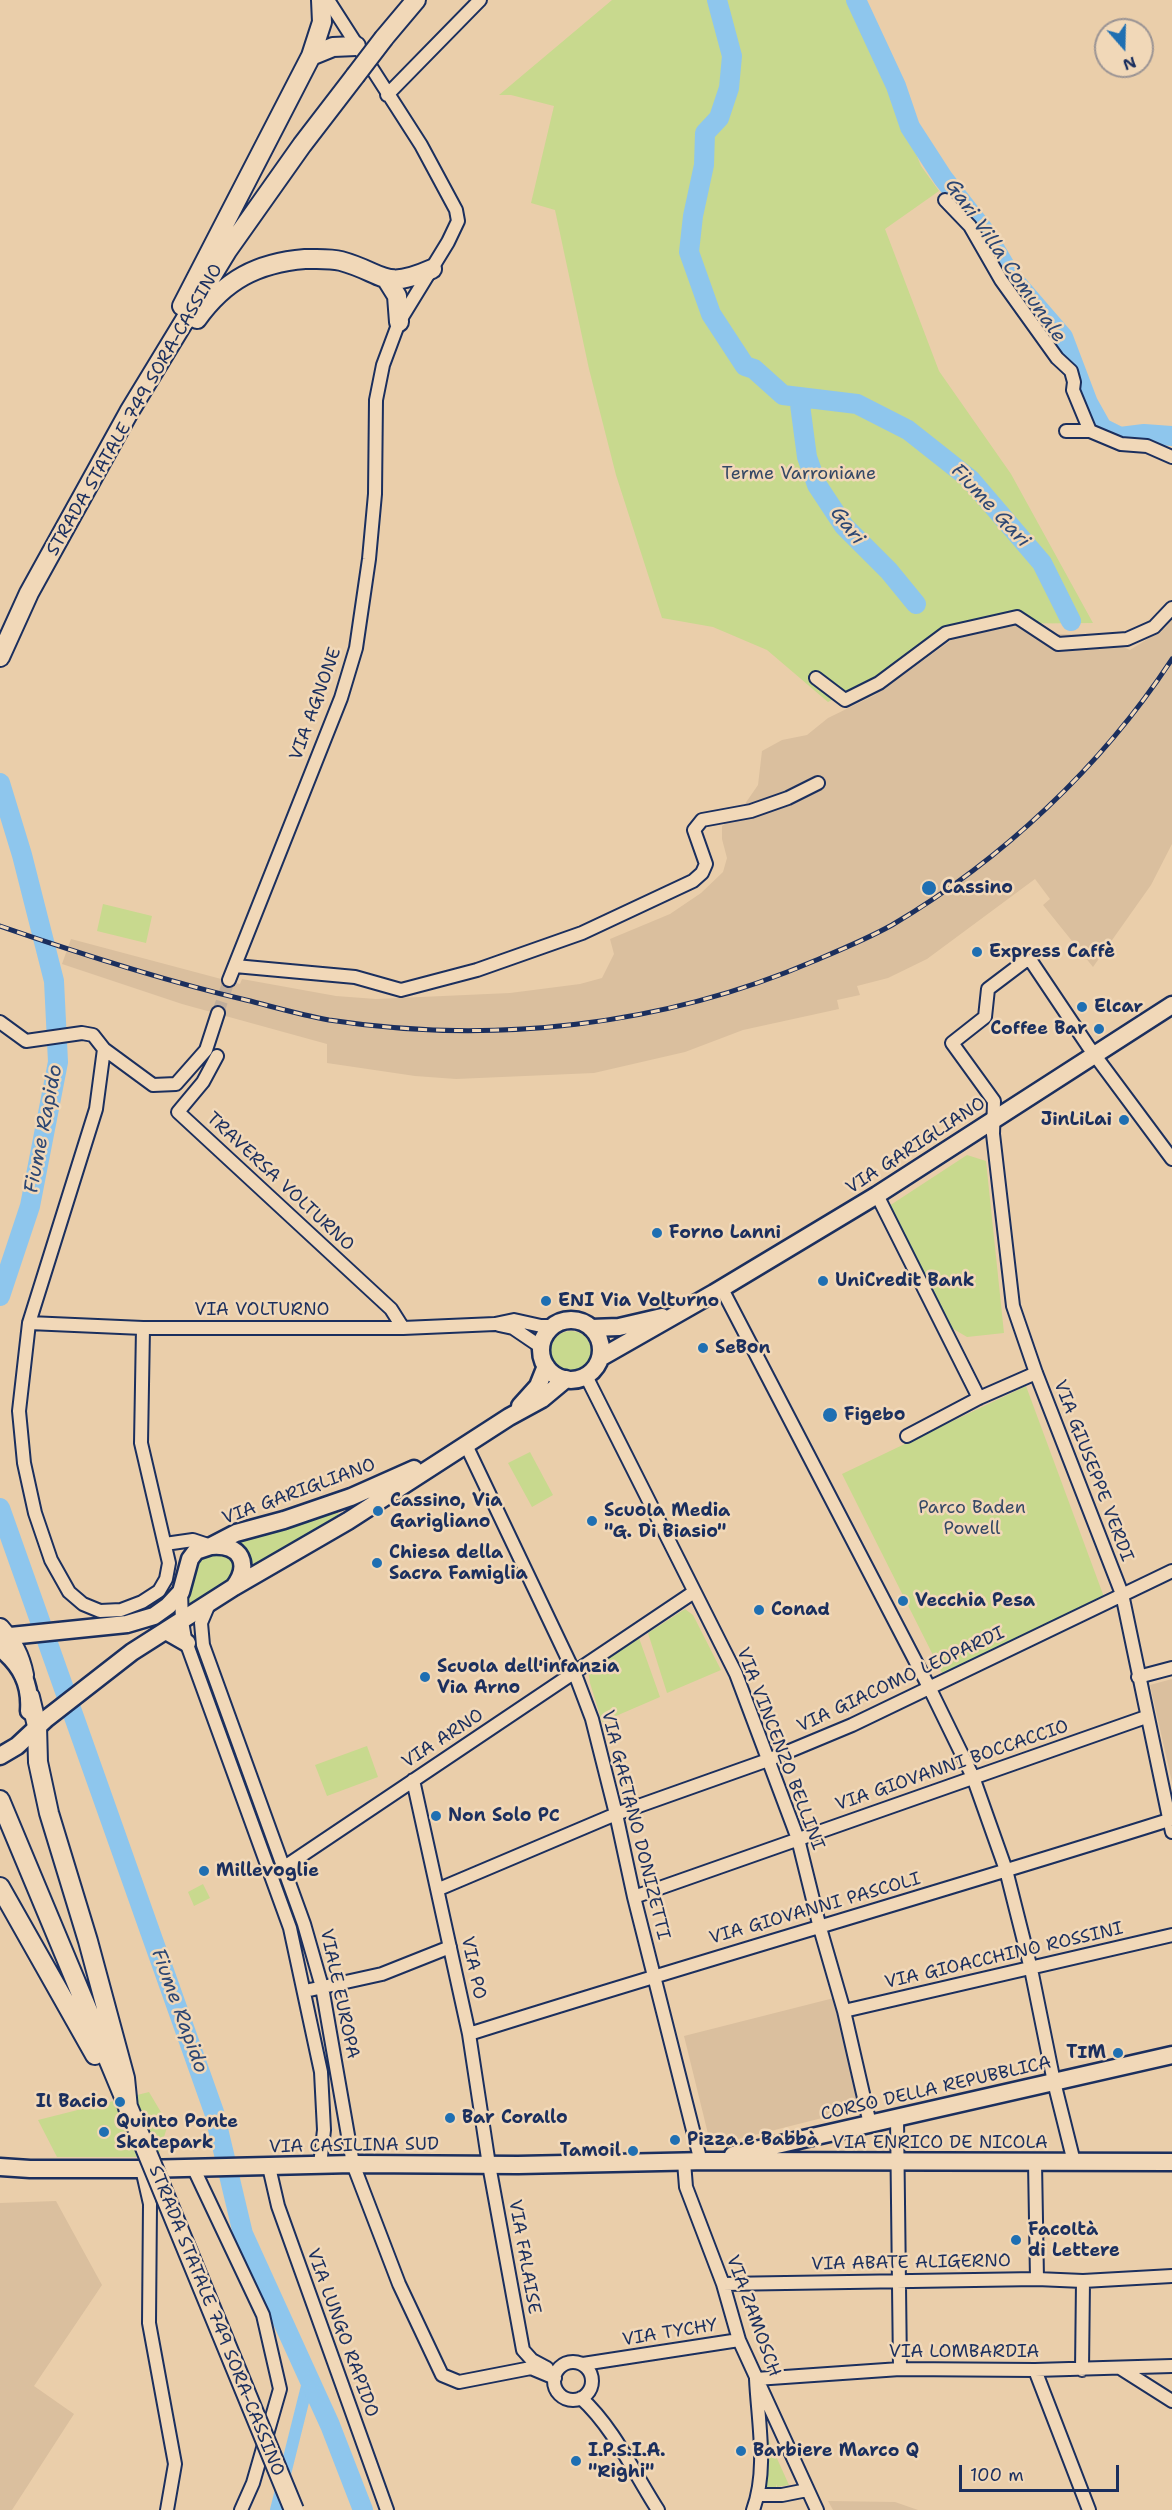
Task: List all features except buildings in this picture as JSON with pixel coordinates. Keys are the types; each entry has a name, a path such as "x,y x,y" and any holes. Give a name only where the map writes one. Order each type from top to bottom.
{"highway":[{"path":"129,412 211,247 311,56 322,22 321,0"},
{"name":"STRADA STATALE 749 SORA-CASSINO","path":"0,657 29,593 129,412 227,251 302,145 416,0"},
{"path":"311,56 333,47 356,46"},
{"path":"129,412 204,309 228,285 259,267 295,260 340,261 387,280 406,280 432,269"},
{"path":"387,280 397,296 399,322"},
{"path":"6,1637 19,1655 24,1675"},
{"path":"30,1697 41,1723 38,1762 49,1813 88,1941 122,2066 128,2108"},
{"name":"STRADA STATALE 749 SORA-CASSINO","path":"0,1800 294,2510"},
{"path":"0,1887 128,2108"}],"main road":[{"name":"VIA GARIGLIANO","path":"586,1376 595,1368 600,1359 722,1289 877,1195 992,1120 1092,1050 1172,1005"},
{"name":"VIA GARIGLIANO","path":"554,1326 573,1320 591,1328 619,1327 677,1313"},
{"path":"554,1326 545,1335 542,1347 546,1366 554,1375 566,1379 586,1376"},
{"path":"591,1328 600,1342 600,1359"},
{"name":"VIA GARIGLIANO","path":"509,1417 538,1386 546,1366"},
{"name":"VIA GARIGLIANO","path":"3,1754 17,1746 41,1723 132,1652 234,1587 348,1521 509,1417 542,1399 566,1379"},
{"name":"VIA GARIGLIANO","path":"181,1592 190,1558 195,1551 211,1546 236,1533 284,1520 351,1497 466,1445"},
{"name":"VIA GARIGLIANO","path":"211,1546 226,1545 237,1552 242,1563 242,1570 241,1577 234,1587"},
{"path":"6,1637 127,1624 154,1616 168,1606 181,1592"},
{"path":"166,1631 187,1642"},
{"path":"3,1754 15,1744 30,1710 30,1697 24,1675"},
{"name":"CORSO DELLA REPUBBLICA","path":"777,2154 870,2124 1172,2055"},
{"name":"VIA ENRICO DE NICOLA","path":"698,2162 777,2154 898,2162 1172,2162"},
{"name":"VIA CASILINA SUD","path":"0,2167 142,2169 353,2164 698,2162"}],"street":[{"name":"VIA AGNONE","path":"229,980 341,698 356,648 369,559 375,494 376,400 383,365 399,322 448,242 458,221 456,210 421,145 328,0"},
{"path":"387,95 480,0"},
{"path":"945,200 970,226 1001,280 1057,357 1071,370 1073,390 1090,431"},
{"path":"1066,431 1090,431 1121,444 1147,446 1172,457"},
{"path":"816,678 845,700 879,683 946,633 1017,617 1058,644 1126,639 1154,627 1172,608"},
{"path":"235,966 355,977 401,990 477,970 582,933 693,882 702,873 706,864 694,830 702,820 751,811 788,798 819,783"},
{"name":"VIA GIUSEPPE VERDI","path":"1092,1050 1031,961 1026,961 988,989 985,1017 952,1042 994,1101 992,1120 1013,1306 1036,1373 1122,1594 1146,1717 1171,1824"},
{"path":"0,1022 26,1041 82,1033 93,1035 104,1049 153,1085 176,1084 206,1050 218,1013"},
{"path":"104,1049 96,1109 29,1323 19,1410 24,1463 35,1513 48,1550 69,1592 83,1604 100,1611 121,1610 142,1602 159,1591 166,1580 169,1563 141,1443 143,1328"},
{"path":"1092,1050 1172,1159"},
{"name":"TRAVERSA VOLTURNO","path":"217,1056 203,1082 178,1112 391,1309 403,1328"},
{"path":"877,1195 979,1398"},
{"path":"722,1289 930,1689 973,1777 1006,1870 1031,1969 1054,2082 1074,2162"},
{"name":"VIA VOLTURNO","path":"29,1323 143,1328 403,1328 495,1324 514,1320 541,1326 554,1326"},
{"name":"VIA VOLTURNO","path":"495,1324 513,1328 542,1347"},
{"path":"907,1436 979,1398 1036,1373"},
{"name":"VIA VINCENZO BELLINI","path":"586,1376 736,1674 798,1839 844,2011 870,2124"},
{"name":"VIA GAETANO DONIZETTI","path":"466,1445 575,1674 592,1719 698,2162"},
{"path":"165,1544 236,1533"},
{"path":"193,1540 211,1546"},
{"name":"VIA GIACOMO LEOPARDI","path":"439,1889 616,1814 768,1760 852,1725 1172,1571"},
{"name":"VIALE EUROPA","path":"181,1592 182,1621 187,1642 290,1928 321,2073 324,2130 320,2165"},
{"name":"VIA ARNO","path":"271,1874 285,1867 575,1674 694,1592"},
{"name":"VIALE EUROPA","path":"209,1604 201,1623 203,1645 304,1924 322,1987 353,2164 399,2284 442,2375 459,2382 531,2368 555,2375"},
{"path":"1138,1677 1172,1668"},
{"name":"VIA GIOVANNI BOCCACCIO","path":"634,1897 1146,1717"},
{"name":"VIA PO","path":"413,1780 439,1889 469,2034 489,2165"},
{"name":"VIA GIOVANNI PASCOLI","path":"469,2034 655,1975 820,1928 1006,1870 1171,1824"},
{"name":"VIA GIOACCHINO ROSSINI","path":"844,2011 1172,1935"},
{"path":"305,1991 382,1974 450,1947"},
{"path":"897,2118 900,2369"},
{"name":"VIA ZAMOSCH","path":"698,2162 686,2187 723,2284 739,2340 817,2510"},
{"path":"1035,2162 1037,2279"},
{"name":"VIA FALAISE","path":"489,2165 523,2350 555,2375"},
{"path":"200,2167 263,2315 280,2389 253,2483 241,2510"},
{"name":"VIA LUNGO RAPIDO","path":"269,2167 278,2206 387,2510"},
{"path":"142,2169 150,2204 148,2323 175,2464 167,2510"},
{"name":"VIA ABATE ALIGERNO","path":"723,2284 1037,2279 1083,2281 1172,2276"},
{"path":"1082,2370 1083,2281"},
{"name":"VIA TYCHY","path":"586,2368 608,2362 739,2340"},
{"path":"568,2362 586,2368 592,2382 584,2396 572,2399 564,2397 555,2387 555,2375 568,2362"},
{"name":"VIA LOMBARDIA","path":"756,2379 900,2369 1082,2370 1172,2366"},
{"path":"1120,2368 1172,2401"},
{"path":"1035,2370 1089,2510"},
{"path":"753,2510 759,2495 760,2470 756,2379"},
{"path":"584,2396 620,2446 658,2510"},
{"path":"759,2495 782,2495 807,2490"}],"shaded area":[{"path":"1172,620 1172,844 1151,885 1093,967 1043,905 1050,899 1035,879 927,959 888,978 857,986 860,995 837,1000 839,1009 743,1030 685,1052 594,1073 456,1079 415,1076 327,1063 327,1044 182,1004 62,964 71,939 240,984 242,979 336,996 376,999 510,993 580,984 602,978 614,954 610,939 670,914 701,893 723,872 727,858 722,839 722,826 738,814 758,785 762,751 782,740 807,735 828,718 875,695 953,639 1009,624 1029,625 1055,634 1092,634 1130,650 1165,628"},
{"path":"1172,1679 1172,1782 1150,1685"},
{"path":"834,1998 862,2108 711,2146 684,2036"},
{"path":"56,2201 102,2285 34,2386 74,2414 12,2510 0,2510 0,2203"},
{"path":"828,2501 895,2502 918,2510 833,2510"}],"green space":[{"name":"Terme Varroniane","path":"612,0 850,0 857,10 921,166 939,191 885,229 939,371 1011,474 1093,623 979,624 828,702 767,650 713,627 662,618 616,475 589,369 555,210 531,203 554,106 511,95 499,95"},
{"path":"103,904 152,916 146,943 97,931"},
{"path":"967,1155 986,1161 1004,1333 967,1337 950,1327 889,1206"},
{"path":"571,1331 585,1337 591,1351 585,1365 571,1371 557,1365 551,1351 557,1337"},
{"name":"Parco Baden Powell","path":"1026,1386 1104,1597 943,1675 842,1474"},
{"path":"530,1452 553,1495 532,1507 508,1463"},
{"path":"336,1510 338,1518 250,1571 246,1551 235,1539"},
{"path":"227,1550 237,1566 230,1580 189,1606 190,1578 194,1565 205,1555"},
{"path":"685,1609 693,1615 721,1670 667,1693 648,1633"},
{"path":"639,1638 660,1697 602,1722 588,1670"},
{"path":"367,1746 378,1777 327,1796 315,1765"},
{"path":"203,1884 210,1898 194,1906 188,1892"},
{"name":"Quinto Ponte Skatepark","path":"149,2092 168,2124 158,2157 57,2157 38,2120"},
{"path":"761,2423 789,2485 777,2487 776,2484 776,2487 764,2488"}],"waterway":[{"name":"Fiume Gari","path":"717,0 732,56 729,88 719,118 705,133 704,165 693,216 689,252 711,314 745,366 754,369 783,395 857,404 908,430 970,479 1042,563 1071,621"},
{"name":"Gari Villa Comunale","path":"856,0 896,86 910,127 943,178 985,232 1012,278 1063,337 1088,403 1102,428 1120,437 1144,434 1172,436"},
{"name":"Gari","path":"799,397 807,457 817,485 844,526 889,571 916,604"},
{"name":"Fiume Rapido","path":"0,783 22,855 54,981 58,1062 30,1206 0,1296"},
{"name":"Fiume Rapido","path":"0,1508 214,2112 243,2234 330,2425 363,2510"},
{"path":"276,2510 309,2378"}],"tunnel":[{"path":"218,1013 229,980"}],"railway":[{"path":"0,926 184,984 329,1020 390,1027 452,1030 514,1029 576,1024 637,1015 697,1001 756,983 814,961 892,925 933,899 1010,840 1082,773 1114,737 1172,659"}],"place":[{"name":"Cassino","path":"929,888"},
{"name":"Express Caffè","path":"977,952"},
{"name":"Elcar","path":"1082,1007"},
{"name":"Coffee Bar","path":"1099,1029"},
{"name":"JinLiLai","path":"1124,1120"},
{"name":"Forno Lanni","path":"657,1233"},
{"name":"UniCredit Bank","path":"823,1281"},
{"name":"ENI Via Volturno","path":"546,1301"},
{"name":"SeBon","path":"703,1348"},
{"name":"Figebo","path":"830,1415"},
{"name":"Cassino, Via Garigliano","path":"378,1511"},
{"name":"Scuola Media \"G. Di Biasio\"","path":"592,1521"},
{"name":"Chiesa della Sacra Famiglia","path":"377,1563"},
{"name":"Vecchia Pesa","path":"903,1601"},
{"name":"Conad","path":"759,1610"},
{"name":"Scuola dell'infanzia Via Arno","path":"425,1677"},
{"name":"Non Solo PC","path":"436,1816"},
{"name":"Millevoglie","path":"204,1871"},
{"name":"TIM","path":"1118,2053"},
{"name":"Il Bacio","path":"120,2102"},
{"name":"Bar Corallo","path":"450,2118"},
{"name":"Quinto Ponte Skatepark","path":"104,2132"},
{"name":"Pizza e Babbà","path":"675,2140"},
{"name":"Tamoil","path":"633,2151"},
{"name":"Facoltà di Lettere","path":"1016,2240"},
{"name":"Barbiere Marco Q","path":"741,2451"},
{"name":"I.P.S.I.A. \"Righi\"","path":"576,2461"}]}
